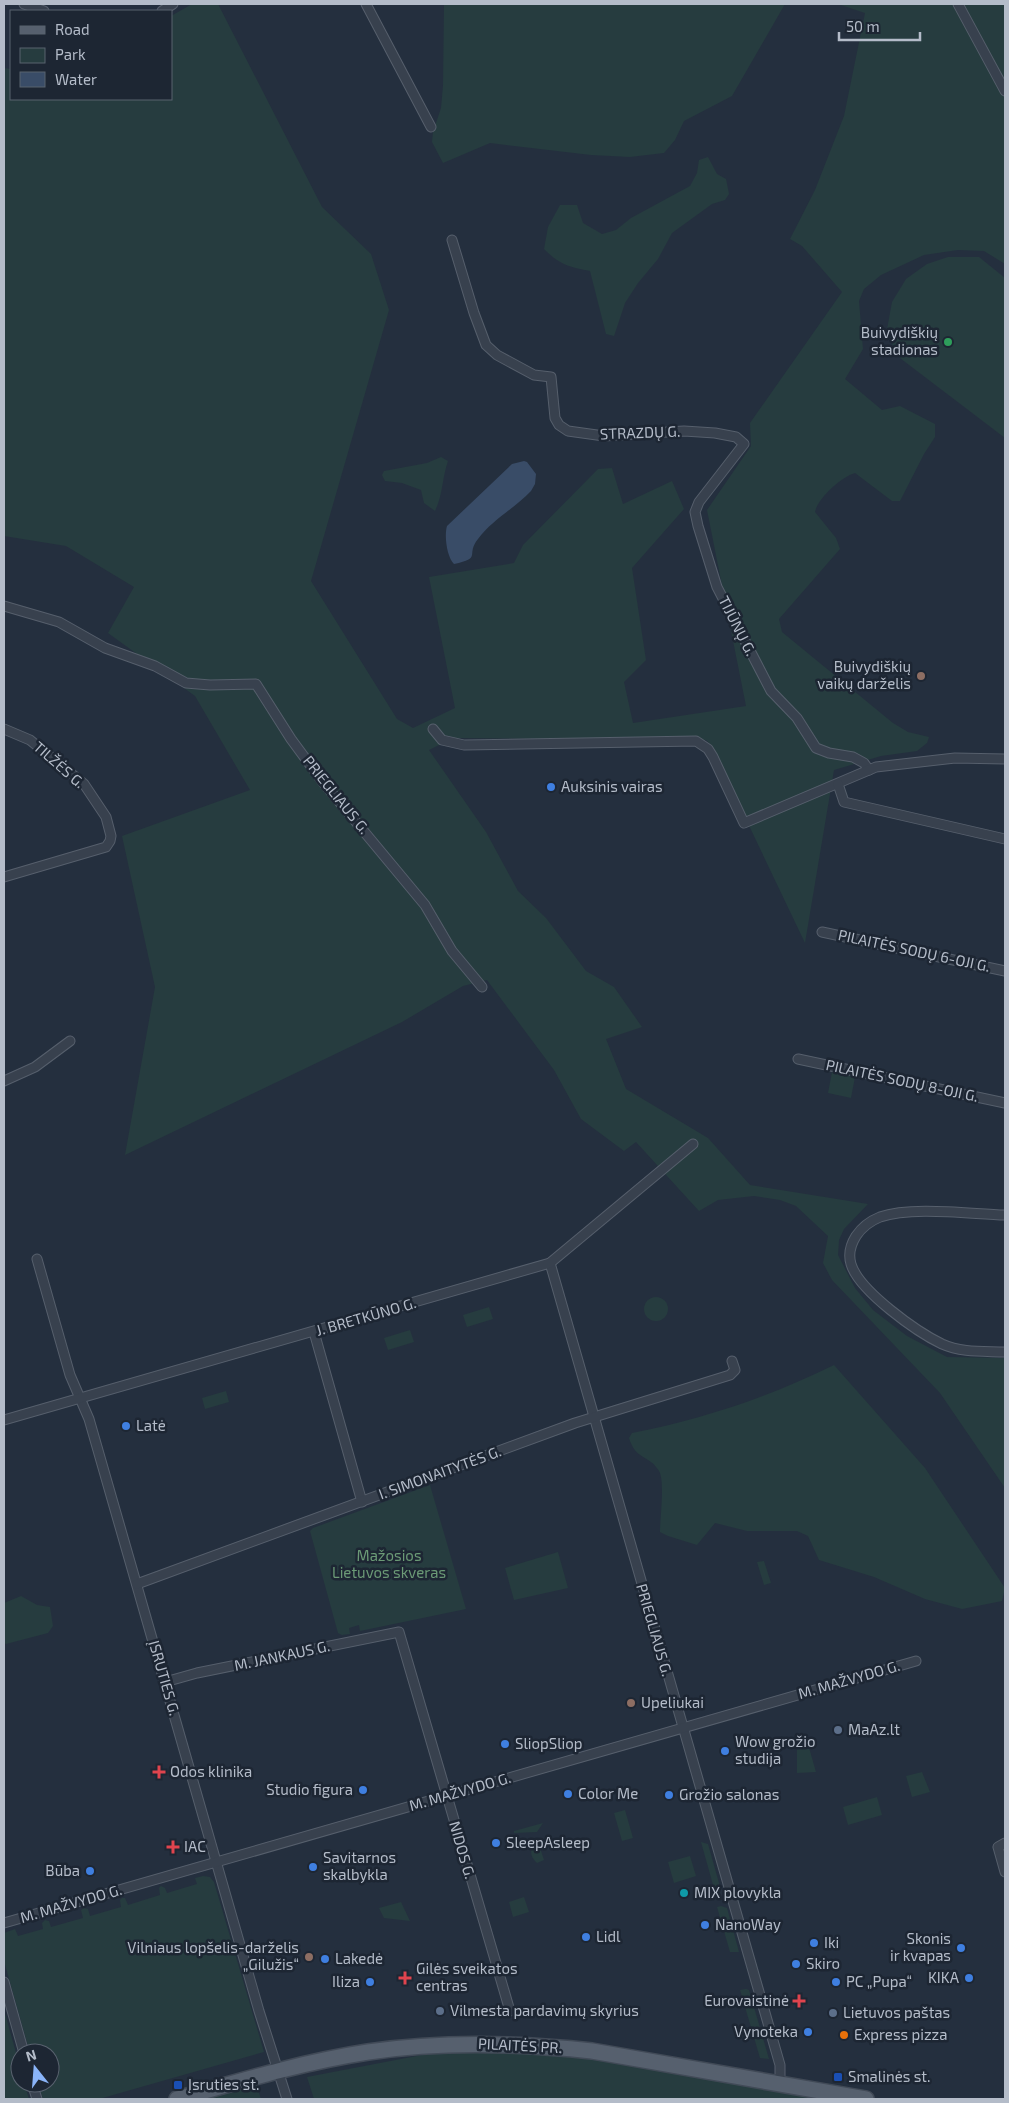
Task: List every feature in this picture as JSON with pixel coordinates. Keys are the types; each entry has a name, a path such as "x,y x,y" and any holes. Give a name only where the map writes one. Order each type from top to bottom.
{"main road":[{"name":"PILAITĖS PR.","path":"177,2099 278,2071 342,2056 399,2048 466,2044 507,2044 592,2051 866,2099"}],"street":[{"path":"24,4 41,10"},
{"path":"366,4 431,127"},
{"path":"958,4 1005,91"},
{"name":"STRAZDŲ G.","path":"452,240 474,313 486,345 497,355 534,375 551,377 555,418 559,425 568,431 604,436 684,431 715,432 736,436 744,444"},
{"name":"TIJŪNŲ G.","path":"744,444 699,502 695,512 717,587 771,691 797,718 816,748 828,753 853,757 864,763 870,770"},
{"name":"PRIEGLIAUS G.","path":"4,606 59,622 105,648 155,666 186,683 210,685 256,684 291,739 322,781 425,905 452,950 482,988"},
{"name":"TILŽĖS G.","path":"4,729 30,740 84,784 106,817 111,836 106,846 4,877"},
{"path":"433,729 442,740 464,745 696,741 708,749 713,757 744,823 870,770 896,764 955,758 1005,758"},
{"path":"838,784 844,802 1005,839"},
{"name":"PILAITĖS SODŲ 6-OJI G.","path":"822,932 1005,971"},
{"path":"4,1081 35,1067 70,1041"},
{"name":"PILAITĖS SODŲ 8-OJI G.","path":"798,1059 1005,1103"},
{"name":"J. BRETKŪNO G.","path":"4,1420 550,1263 693,1144"},
{"path":"1005,1215 902,1212 879,1218 866,1224 853,1241 850,1252 851,1264 865,1286 882,1304 912,1326 954,1349 1005,1352"},
{"name":"ĮSRUTIES G.","path":"37,1259 70,1373 89,1419 216,1862 287,2099"},
{"name":"PRIEGLIAUS G.","path":"550,1263 780,2066 780,2084"},
{"path":"314,1332 362,1502"},
{"name":"I. SIMONAITYTĖS G.","path":"136,1584 593,1417 730,1375 734,1370 732,1361"},
{"name":"M. JANKAUS G.","path":"165,1682 197,1673 399,1632"},
{"name":"NIDOS G.","path":"399,1632 510,2011"},
{"name":"M. MAŽVYDO G.","path":"4,1923 916,1661"},
{"path":"1005,1843 998,1847 1005,1872"},
{"path":"4,1982 21,2043"}],"green space":[{"path":"192,4 218,4 322,207 371,254 389,310 311,581 397,719 413,728 455,708 429,577 514,563 523,545 598,469 612,468 623,504 672,481 684,509 632,568 646,660 624,682 633,723 746,706 707,510 751,446 750,423 842,292 802,246 790,239 815,190 844,116 865,13 838,4 1005,4 1005,264 984,251 958,250 924,255 881,275 864,289 859,301 863,349 845,379 882,410 900,406 935,424 935,437 900,501 892,501 855,473 843,479 825,495 815,512 836,538 840,549 779,619 782,632 893,723 908,732 929,737 927,743 917,751 881,756 834,770 805,943 710,744 706,740 453,738 429,750 486,832 518,891 546,918 586,971 614,987 642,1027 606,1039 626,1089 708,1138 750,1185 868,1204 844,1229 839,1240 838,1255 855,1288 873,1310 907,1336 947,1357 1005,1358 1005,1488 940,1393 832,1280 823,1263 828,1236 796,1206 780,1200 754,1196 718,1200 699,1211 636,1142 624,1151 581,1119 554,1070 487,980 463,986 402,1022 125,1155 155,987 122,836 250,790 195,696 108,633 134,587 66,546 4,536 4,68 10,69 10,100 172,100 172,15"},
{"path":"444,4 785,4 732,96 684,121 675,140 664,153 630,157 591,155 490,143 443,163 432,142 433,132 441,108 443,85"},
{"path":"708,157 717,174 726,179 729,194 725,200 712,204 672,233 658,259 638,283 625,303 614,336 606,334 590,271 565,264 555,259 544,249 548,227 560,205 577,205 583,223 602,234 616,230 631,218 690,186 697,173 699,160"},
{"name":"Buivydiškių stadionas","path":"948,257 979,257 1005,278 1005,438 896,355 887,329 892,302 906,279 927,264"},
{"path":"441,457 448,461 440,499 435,511 424,503 421,490 402,483 385,481 382,475 384,471 427,463"},
{"path":"832,1072 855,1077 851,1098 828,1093"},
{"path":"656,1297 665,1300 668,1309 665,1318 656,1321 647,1318 644,1309 647,1300"},
{"path":"489,1307 493,1319 467,1327 463,1315"},
{"path":"410,1330 414,1342 388,1350 384,1338"},
{"path":"834,1365 925,1468 1005,1588 1002,1601 962,1609 925,1599 874,1577 819,1560 808,1536 797,1531 747,1531 715,1523 697,1545 660,1532 661,1476 651,1462 635,1450 629,1438 632,1433 684,1421 735,1406 810,1377"},
{"path":"226,1391 229,1402 205,1409 202,1398"},
{"name":"Mažosios Lietuvos skveras","path":"430,1485 466,1609 360,1631 359,1625 349,1628 350,1634 342,1635 338,1633 310,1531 313,1528"},
{"path":"558,1552 568,1588 514,1600 505,1568"},
{"path":"764,1561 771,1583 764,1585 757,1562"},
{"path":"21,1596 37,1605 50,1607 53,1626 48,1633 6,1644 4,1643 4,1603"},
{"path":"808,1744 816,1772 797,1773 797,1747"},
{"path":"922,1772 930,1792 912,1797 906,1776"},
{"path":"877,1797 882,1815 848,1825 843,1807"},
{"path":"625,1810 633,1838 622,1841 614,1813"},
{"path":"543,1823 537,1832 514,1833 514,1831"},
{"path":"538,1842 544,1860 537,1863 531,1852 533,1846"},
{"path":"701,1842 708,1844 719,1883 719,1887 715,1892"},
{"path":"690,1856 696,1876 674,1883 668,1862"},
{"path":"210,1877 214,1882 264,2052 99,2099 43,2099 41,2093 60,2093 60,2043 27,2043 4,1961 4,1933 15,1929 18,1936 43,1929 42,1923 45,1920 49,1921 51,1927 83,1918 81,1910 84,1908 88,1909 90,1916 121,1907 120,1900 122,1898 125,1898 128,1905 160,1895 159,1888 161,1886 165,1888 167,1893 197,1884 195,1878"},
{"path":"524,1897 529,1912 513,1917 509,1902"},
{"path":"401,1902 410,1921 384,1918 379,1908"},
{"path":"717,1907 727,1908 739,1952 730,1952"},
{"path":"740,1990 749,1990 769,2059 760,2058"},
{"path":"4,2010 13,2043 10,2043 10,2093 27,2093 29,2099 4,2099"},
{"path":"445,2052 521,2052 597,2060 817,2099 314,2099 307,2077"},
{"path":"256,2084 261,2099 202,2099"}],"water":[{"path":"527,462 536,474 535,484 531,491 484,532 474,544 471,558 454,564 447,546 447,526 512,464"}],"place":[{"name":"Buivydiškių stadionas","path":"948,342"},
{"name":"Buivydiškių vaikų darželis","path":"921,676"},
{"name":"Auksinis vairas","path":"551,787"},
{"name":"Latė","path":"126,1426"},
{"name":"Upeliukai","path":"631,1703"},
{"name":"MaAz.lt","path":"838,1730"},
{"name":"SliopSliop","path":"505,1744"},
{"name":"Wow grožio studija","path":"725,1751"},
{"name":"Odos klinika","path":"159,1772"},
{"name":"Studio figura","path":"363,1790"},
{"name":"Color Me","path":"568,1794"},
{"name":"Grožio salonas","path":"669,1795"},
{"name":"SleepAsleep","path":"496,1843"},
{"name":"IAC","path":"173,1847"},
{"name":"Savitarnos skalbykla","path":"313,1867"},
{"name":"Būba","path":"90,1871"},
{"name":"MIX plovykla","path":"684,1893"},
{"name":"NanoWay","path":"705,1925"},
{"name":"Lidl","path":"586,1937"},
{"name":"Iki","path":"814,1943"},
{"name":"Skonis ir kvapas","path":"961,1948"},
{"name":"Vilniaus lopšelis-darželis „Gilužis“","path":"309,1957"},
{"name":"Lakedė","path":"325,1959"},
{"name":"Skiro","path":"796,1964"},
{"name":"Gilės sveikatos centras","path":"405,1978"},
{"name":"KIKA","path":"969,1978"},
{"name":"Iliza","path":"370,1982"},
{"name":"PC „Pupa“","path":"836,1982"},
{"name":"Eurovaistinė","path":"799,2001"},
{"name":"Vilmesta pardavimų skyrius","path":"440,2011"},
{"name":"Lietuvos paštas","path":"833,2013"},
{"name":"Vynoteka","path":"808,2032"},
{"name":"Express pizza","path":"844,2035"},
{"name":"Smalinės st.","path":"838,2077"},
{"name":"Įsruties st.","path":"178,2085"}]}
